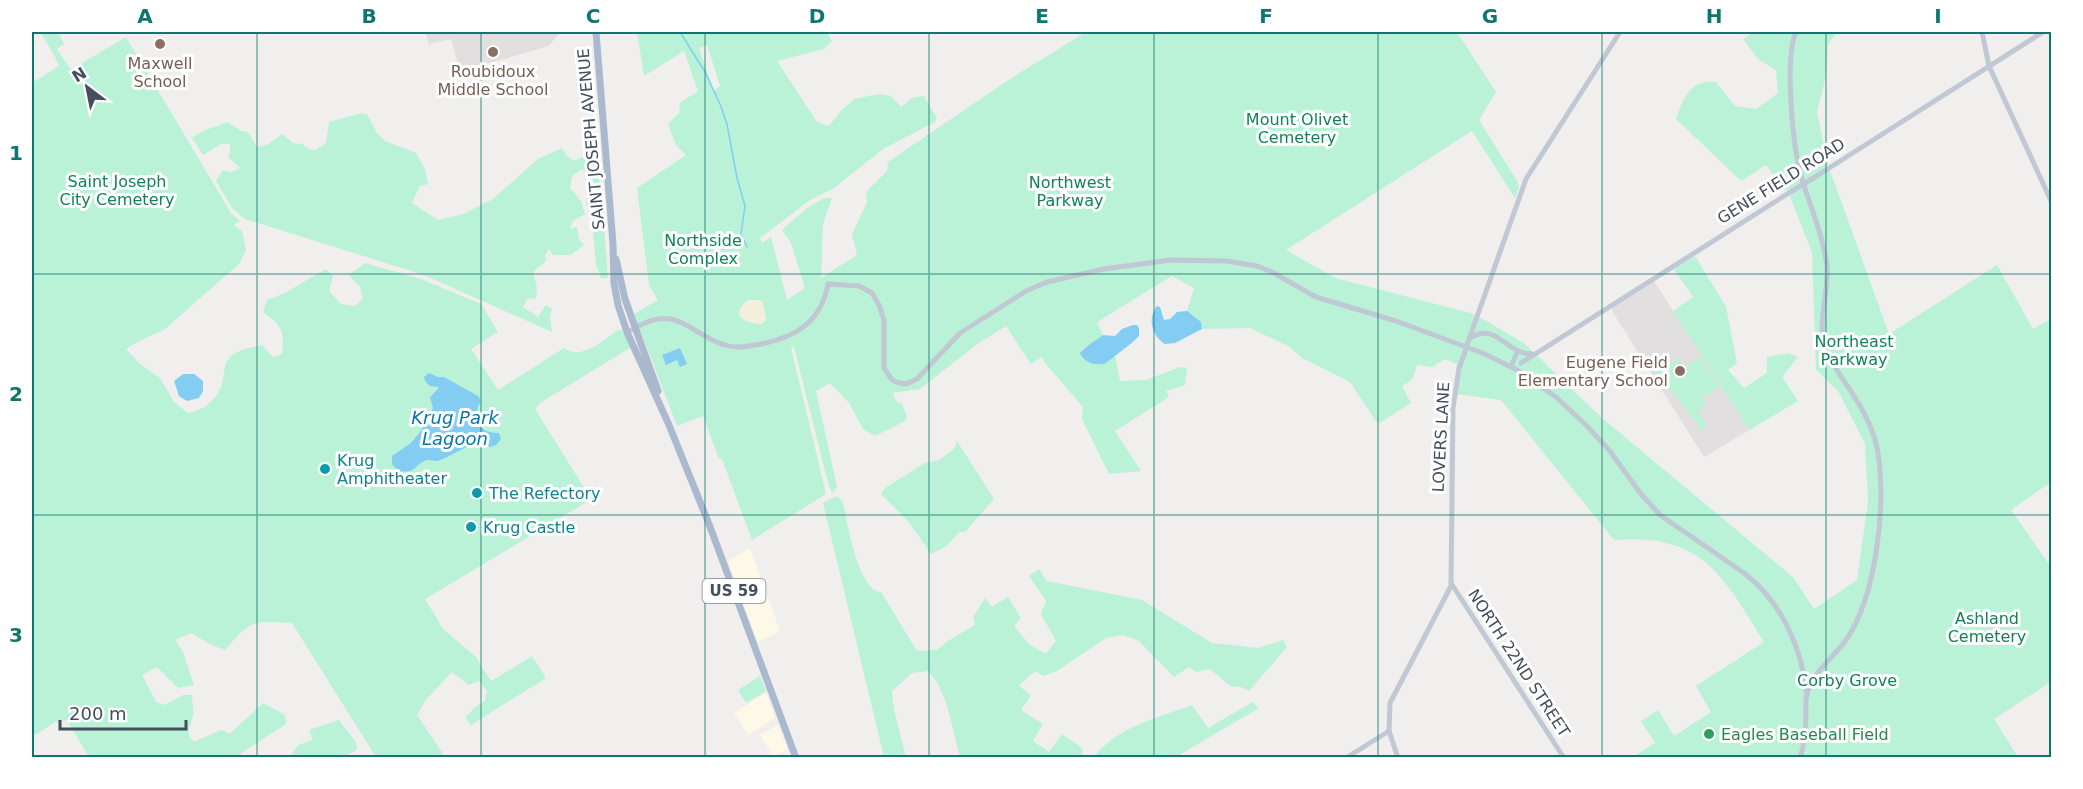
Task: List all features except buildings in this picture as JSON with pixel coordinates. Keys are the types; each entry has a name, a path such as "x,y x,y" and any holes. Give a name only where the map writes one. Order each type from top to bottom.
{"main road":[{"name":"SAINT JOSEPH AVENUE","path":"596,32 614,283 618,305 627,332 669,425 709,524 796,758"},
{"name":"SAINT JOSEPH AVENUE","path":"613,244 625,299 669,425"}],"street":[{"name":"LOVERS LANE","path":"1398,758 1389,730 1390,703 1449,592 1451,583 1453,408 1457,375 1526,179 1620,32"},
{"path":"1796,32 1792,41 1790,68 1796,147 1802,179 1825,249 1827,284 1823,326 1824,346 1872,427 1879,459 1881,493 1881,520 1877,549 1862,606 1846,639 1819,673 1807,694"},
{"path":"1982,32 1989,66 2052,203"},
{"name":"GENE FIELD ROAD","path":"1521,363 2043,32"},
{"path":"627,332 652,320 673,320 724,345 754,346 780,340 800,331 817,312 828,284 859,286 872,293 881,309 884,328 883,360 887,374 899,383 906,384 917,379 960,333 1036,286 1104,269 1148,262 1199,259 1257,266 1316,297 1396,321 1485,354 1517,370 1556,397 1609,450 1641,494 1660,515 1744,573 1772,600 1786,625 1804,673 1807,694 1806,727 1800,758"},
{"path":"1476,319 1485,332"},
{"path":"1469,340 1478,333 1485,332 1495,335 1520,353 1534,354"},
{"path":"1511,367 1520,353"},
{"path":"1517,370 1521,363 1520,353"},
{"name":"NORTH 22ND STREET","path":"1451,583 1564,758"},
{"path":"1804,673 1819,673"},
{"path":"1346,758 1389,730"}],"shaded area":[{"name":"Roubidoux Middle School","path":"425,32 560,32 549,46 483,65 459,69 451,39 429,44"},
{"name":"Eugene Field Elementary School","path":"1654,281 1749,430 1704,457 1612,311 1613,307"},
{"path":"750,548 780,631 758,642 729,564 730,560"},
{"path":"766,693 775,718 748,735 734,713"},
{"path":"778,725 787,749 774,757 760,735"}],"green space":[{"name":"Saint Joseph City Cemetery","path":"41,32 58,32 64,44 57,49 71,70 126,37 231,213 240,221 234,225 242,231 246,250 240,263 164,330 126,349 139,363 160,378 174,402 188,413 204,407 217,395 226,364 234,354 262,345 273,357 282,354 281,330 263,312 267,300 285,293 326,269 333,276 329,291 341,304 355,306 363,299 360,287 349,275 365,263 421,279 481,304 498,332 471,349 498,390 564,348 578,352 585,351 618,330 622,330 631,347 540,403 535,409 588,494 595,497 425,599 443,629 476,657 491,681 532,656 546,678 471,725 465,718 475,707 485,701 487,691 479,681 469,685 452,672 425,701 417,715 445,757 376,757 292,623 254,624 242,632 225,650 191,633 175,640 183,652 194,685 178,688 157,667 142,675 156,702 164,705 183,695 192,695 193,713 189,736 194,742 221,730 230,734 263,703 285,715 286,724 235,757 89,757 67,720 55,722 37,734 32,734 32,83 59,66"},
{"path":"637,32 827,32 832,41 824,49 777,61 817,122 829,126 854,99 880,94 891,96 901,107 912,98 924,96 937,118 935,122 883,149 834,188 810,200 760,238 762,243 771,237 787,300 805,288 791,243 782,230 813,204 826,198 832,198 823,224 821,278 857,255 852,234 867,202 866,192 887,171 888,162 1010,79 1086,32 1457,32 1496,92 1479,120 1517,181 1519,187 1515,198 1472,131 1286,250 1335,278 1474,314 1524,343 1602,418 1793,577 1814,609 1857,580 1868,502 1865,444 1838,391 1816,370 1812,253 1787,189 1784,190 1766,165 1741,181 1676,119 1685,98 1699,84 1716,82 1735,106 1756,109 1778,93 1776,70 1758,59 1743,39 1753,32 1837,32 1828,44 1826,76 1817,112 1828,165 1889,334 1997,265 2033,329 2051,319 2051,482 2011,510 2051,567 2051,682 1994,719 2018,757 1633,757 1655,743 1641,721 1658,710 1674,736 1711,712 1696,686 1764,642 1722,578 1707,563 1669,544 1644,540 1614,540 1501,400 1456,394 1461,366 1445,359 1432,367 1417,365 1412,380 1402,386 1411,403 1378,424 1350,382 1302,358 1288,346 1250,328 1202,329 1201,322 1187,311 1194,288 1172,276 1097,322 1103,335 1082,349 1081,357 1090,363 1108,361 1115,354 1120,381 1146,380 1180,367 1187,368 1185,385 1166,391 1169,397 1115,431 1141,471 1109,474 1082,419 1083,407 1042,357 1031,364 1006,326 976,345 920,389 893,393 896,401 902,404 907,416 905,421 875,436 863,429 849,403 830,383 816,391 837,487 832,493 794,347 791,348 826,494 752,540 722,459 719,459 703,416 677,426 634,314 658,300 649,285 637,188 686,155 676,145 668,124 679,113 680,103 698,91 684,51 644,76","holes":["707,45 720,86 714,91 699,48"]},
{"path":"362,113 367,114 377,133 385,141 416,153 425,169 428,184 420,186 412,203 438,220 463,214 493,199 538,159 562,148 574,161 585,156 594,158 599,163 608,278 601,278 596,264 592,220 586,204 589,193 589,174 582,169 572,176 570,188 581,201 585,214 573,221 570,229 577,227 579,240 584,245 571,255 553,255 549,249 545,255 546,261 533,272 537,288 536,298 527,299 523,307 538,317 546,305 552,309 550,317 552,332 424,275 245,219 232,208 216,181 223,170 231,172 240,168 228,157 230,144 221,144 203,155 192,138 227,122 241,131 248,132 257,147 267,145 282,134 293,143 315,150 326,143 329,122"},
{"path":"1695,256 1726,307 1737,363 1728,370 1744,388 1767,373 1767,357 1788,353 1798,357 1782,377 1798,401 1749,430 1673,311 1693,297 1674,269"},
{"path":"1700,357 1719,387 1702,398 1707,405 1698,413 1707,426 1702,430 1657,372 1679,359 1684,368"},
{"path":"957,441 994,499 965,532 959,532 947,546 931,554 909,522 881,494 885,488 925,463 939,460 954,449"},
{"path":"837,496 843,502 855,554 866,580 873,589 881,592 917,651 937,650 975,625 973,617 985,598 992,607 1008,597 1021,618 1014,626 1029,644 1046,654 1056,641 1041,614 1046,601 1029,576 1039,569 1047,581 1142,600 1212,643 1258,648 1283,640 1287,647 1249,691 1241,687 1230,686 1210,669 1196,672 1189,667 1174,677 1139,641 1123,635 1106,638 1057,671 1043,676 1035,671 1019,686 1031,695 1021,710 1043,724 1033,741 1049,752 1062,734 1082,748 1083,757 960,757 945,700 935,679 928,671 912,673 892,691 894,710 906,757 884,757 823,503"},
{"path":"760,676 766,691 746,703 738,690"},
{"path":"1253,702 1259,708 1176,757 1094,757 1114,738 1126,731 1192,705 1208,728"},
{"path":"339,720 356,742 357,749 345,757 294,757 292,754 298,745 313,740 309,730"}],"sand":[{"path":"748,300 763,302 766,320 762,324 741,318 739,310"}],"water":[{"path":"1157,306 1160,307 1164,320 1170,319 1177,312 1187,311 1201,322 1202,329 1175,343 1165,344 1154,332 1152,326 1152,316"},
{"path":"1133,325 1139,328 1139,336 1104,364 1090,363 1080,353 1103,335 1115,336 1122,329"},
{"path":"680,348 687,364 680,367 677,360 666,365 662,355"},
{"name":"Krug Park Lagoon","path":"429,373 444,377 478,396 481,401 477,413 479,423 486,431 499,433 501,439 496,445 490,447 476,444 437,461 427,460 412,470 398,471 392,464 392,456 411,443 421,431 433,408 430,397 438,387 430,386 425,381 424,377"},
{"path":"183,374 194,374 203,381 203,391 199,398 187,401 179,396 174,381"}],"waterway":[{"path":"680,32 705,72 727,124 737,178 745,206 741,234 747,247"}],"place":[{"name":"Maxwell School","path":"160,44"},
{"name":"Roubidoux Middle School","path":"493,52"},
{"name":"Eugene Field Elementary School","path":"1680,371"},
{"name":"Krug Amphitheater","path":"325,469"},
{"name":"The Refectory","path":"477,493"},
{"name":"Krug Castle","path":"471,527"},
{"name":"Eagles Baseball Field","path":"1709,734"}],"park label":[{"name":"Mount Olivet Cemetery","path":"1297,128"},
{"name":"Northwest Parkway","path":"1070,191"},
{"name":"Northside Complex","path":"703,249"},
{"name":"Northeast Parkway","path":"1854,350"},
{"name":"Ashland Cemetery","path":"1987,627"},
{"name":"Corby Grove","path":"1847,680"}]}
